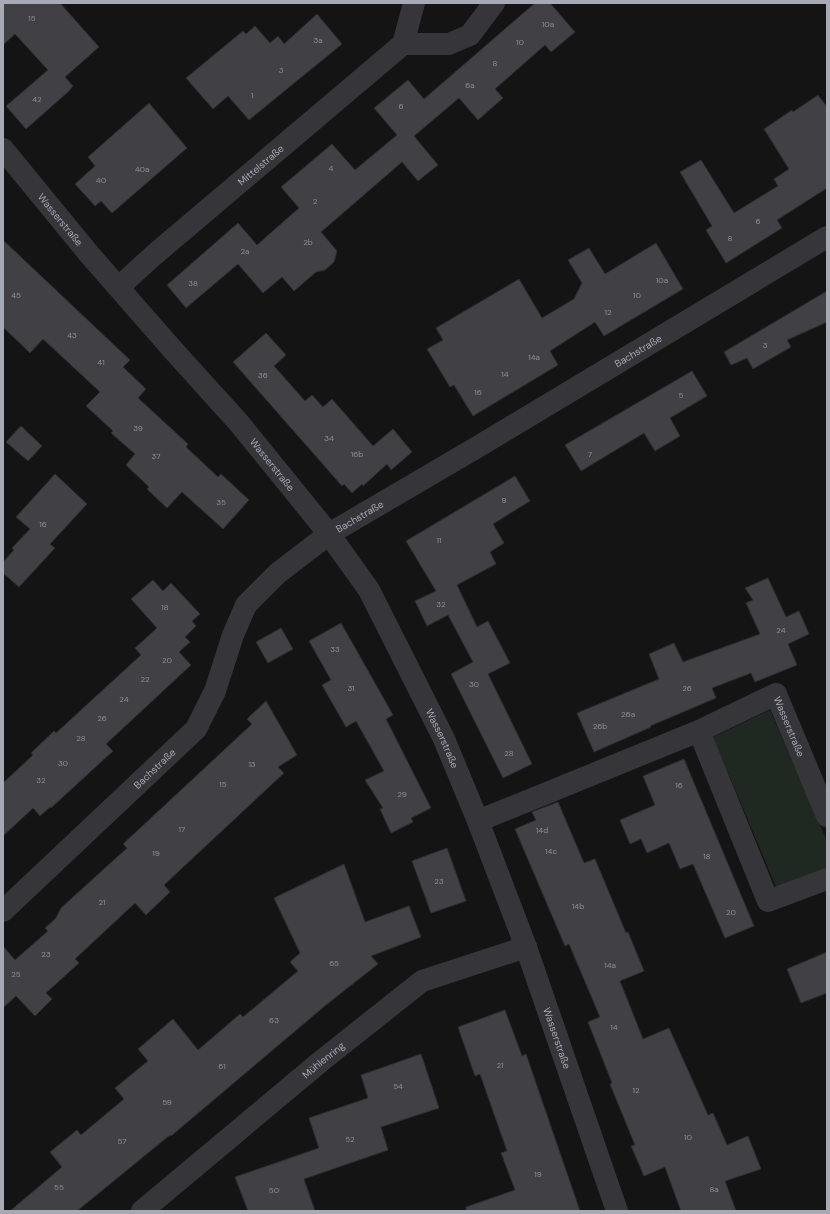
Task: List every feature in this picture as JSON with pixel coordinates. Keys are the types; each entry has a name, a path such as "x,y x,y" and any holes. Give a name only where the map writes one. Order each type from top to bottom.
{"street":[{"path":"414,3 403,44 449,44 470,35 494,3"},
{"name":"Mittelstraße","path":"119,287 154,255 403,44"},
{"name":"Wasserstraße","path":"3,150 173,350 240,423 329,534 369,590 444,739 478,821 526,947 617,1211"},
{"name":"Bachstraße","path":"3,911 196,729 215,691 233,635 246,605 278,573 329,534 474,449 827,236"},
{"name":"Wasserstraße","path":"478,821 699,731 776,694 827,816"},
{"path":"699,731 768,901 827,879"},
{"name":"Mühlenring","path":"142,1211 274,1100 422,981 526,947"}],"shaded area":[{"path":"770,710 827,841 827,868 777,889 713,737"}],"building":[{"path":"3,3 60,3 99,47 65,77 73,86 68,92 26,129 6,106 48,70 15,34 3,45"},
{"path":"535,3 550,3 575,32 551,52 545,45 495,89 503,98 478,120 459,98 414,136 438,165 418,181 402,162 321,232 337,251 334,262 325,270 316,272 294,291 282,277 263,293 238,264 186,308 167,285 238,223 257,245 299,208 281,187 332,144 355,170 397,135 374,108 408,80 424,99"},
{"path":"317,14 342,44 249,120 228,96 213,109 186,78 243,31 246,34 255,26 270,43 278,36 284,44"},
{"path":"818,95 827,107 827,188 777,220 782,228 726,263 706,230 712,226 680,172 701,160 734,213 778,186 774,179 789,169 764,129"},
{"path":"149,103 187,148 112,213 101,201 95,206 75,184 95,166 88,157"},
{"path":"3,240 130,360 123,367 146,389 138,398 188,444 186,447 218,477 221,474 249,500 223,529 182,492 167,508 147,489 149,487 126,465 135,454 111,433 113,431 86,406 100,392 43,339 30,353 3,327"},
{"path":"656,243 683,289 604,336 595,322 550,351 558,365 473,416 454,385 450,387 427,349 443,340 436,328 519,279 542,318 574,299 582,283 568,260 589,248 605,274"},
{"path":"827,291 827,322 787,340 791,347 753,369 747,358 731,365 724,352"},
{"path":"266,333 286,355 274,366 305,401 312,395 323,407 332,399 373,446 393,429 412,452 391,470 387,464 363,486 362,484 352,493 344,484 342,486 233,362"},
{"path":"692,371 707,396 670,418 680,436 655,451 644,433 581,471 565,445"},
{"path":"21,426 42,446 28,461 6,442"},
{"path":"55,474 87,504 50,544 55,548 19,587 3,573 3,562 14,550 12,548 30,529 16,517"},
{"path":"515,476 530,501 493,524 504,543 490,552 496,564 457,585 477,627 488,621 510,663 488,674 532,764 503,778 451,674 473,662 448,615 427,626 415,601 436,591 406,541"},
{"path":"768,578 786,617 799,611 809,634 788,644 797,665 755,682 751,673 712,688 716,698 594,752 577,713 659,679 649,654 674,643 683,662 760,634 746,603 753,600 745,588"},
{"path":"153,580 163,591 171,583 200,614 192,621 196,626 185,637 190,642 179,652 191,665 106,744 113,751 51,808 50,807 40,816 33,808 3,836 3,783 33,755 31,753 54,731 56,733 141,655 135,648 157,628 131,599"},
{"path":"341,623 393,715 386,719 431,808 411,818 413,822 391,833 380,809 383,808 365,780 384,771 356,721 346,727 322,685 331,680 309,641"},
{"path":"281,628 293,649 268,663 256,642"},
{"path":"266,701 297,755 278,767 284,773 164,885 170,892 146,915 135,903 75,959 79,963 46,993 52,999 35,1016 16,996 3,1008 3,946 15,960 48,931 45,928 56,918 61,908 127,848 123,844 252,724 247,719"},
{"path":"684,759 754,926 725,938 693,864 680,869 669,843 647,853 641,839 630,844 620,820 655,805 643,776"},
{"path":"558,802 584,863 595,859 626,933 628,932 644,971 620,981 643,1039 669,1028 708,1115 713,1113 727,1145 748,1136 761,1169 725,1181 736,1211 681,1211 665,1167 644,1176 631,1146 635,1145 610,1084 612,1083 588,1022 600,1017 569,944 565,946 515,829 536,820 532,812"},
{"path":"447,848 466,901 431,913 412,861"},
{"path":"344,864 365,922 409,906 421,937 371,956 378,964 326,1005 171,1136 170,1135 77,1211 10,1211 62,1167 50,1152 77,1130 81,1135 124,1099 115,1088 148,1061 138,1049 173,1019 198,1050 240,1014 243,1017 298,971 290,962 300,953 274,898"},
{"path":"827,952 827,993 801,1003 787,969"},
{"path":"505,1010 522,1056 526,1054 580,1211 466,1211 466,1207 515,1190 501,1153 507,1151 480,1074 475,1076 458,1027"},
{"path":"421,1054 439,1108 381,1127 388,1150 304,1179 315,1211 248,1211 235,1177 319,1148 309,1118 368,1098 361,1075"}]}
